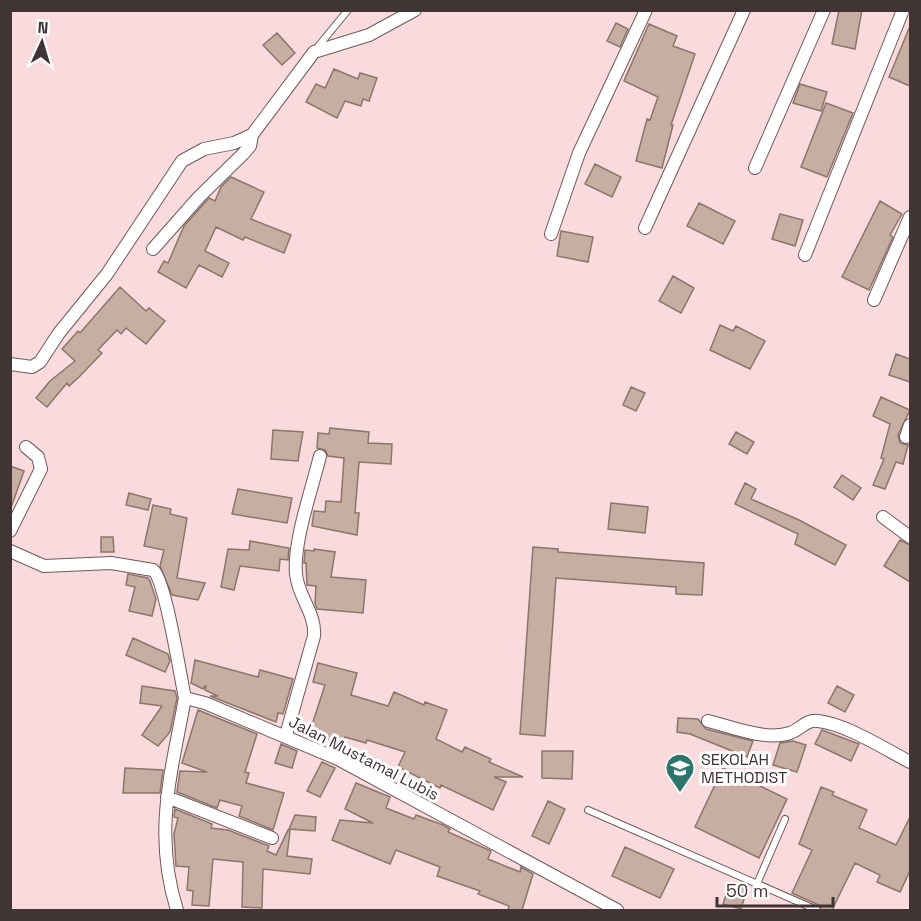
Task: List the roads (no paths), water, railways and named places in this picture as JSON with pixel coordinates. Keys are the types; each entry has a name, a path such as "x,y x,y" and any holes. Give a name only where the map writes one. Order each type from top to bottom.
{"street":[{"path":"153,249 199,197 250,146 252,135 314,51 369,35 415,10"},
{"path":"551,234 579,153 646,10"},
{"path":"645,228 744,10"},
{"path":"755,168 824,10"},
{"path":"805,255 903,10"},
{"path":"10,364 32,367 40,362 59,333 107,274 182,161 204,149 234,143 252,135"},
{"path":"874,300 910,217"},
{"path":"906,437 910,425"},
{"path":"10,531 41,469 38,458 26,447"},
{"path":"286,735 314,636 315,623 298,587 296,557 320,456"},
{"path":"883,517 910,537"},
{"path":"10,551 44,566 111,564 153,570 157,573 185,698 167,797 165,860 177,910"},
{"name":"Jalan Mustamal Lubis","path":"185,698 206,703 338,759 617,910"},
{"path":"708,721 778,735 791,733 810,721 817,720 844,729 910,762"},
{"path":"167,797 272,838"}],"lane":[{"path":"314,51 348,10"},
{"path":"588,810 756,886 817,910"},
{"path":"756,886 784,819"}],"place":[{"name":"SEKOLAH METHODIST","path":"680,794"}]}
